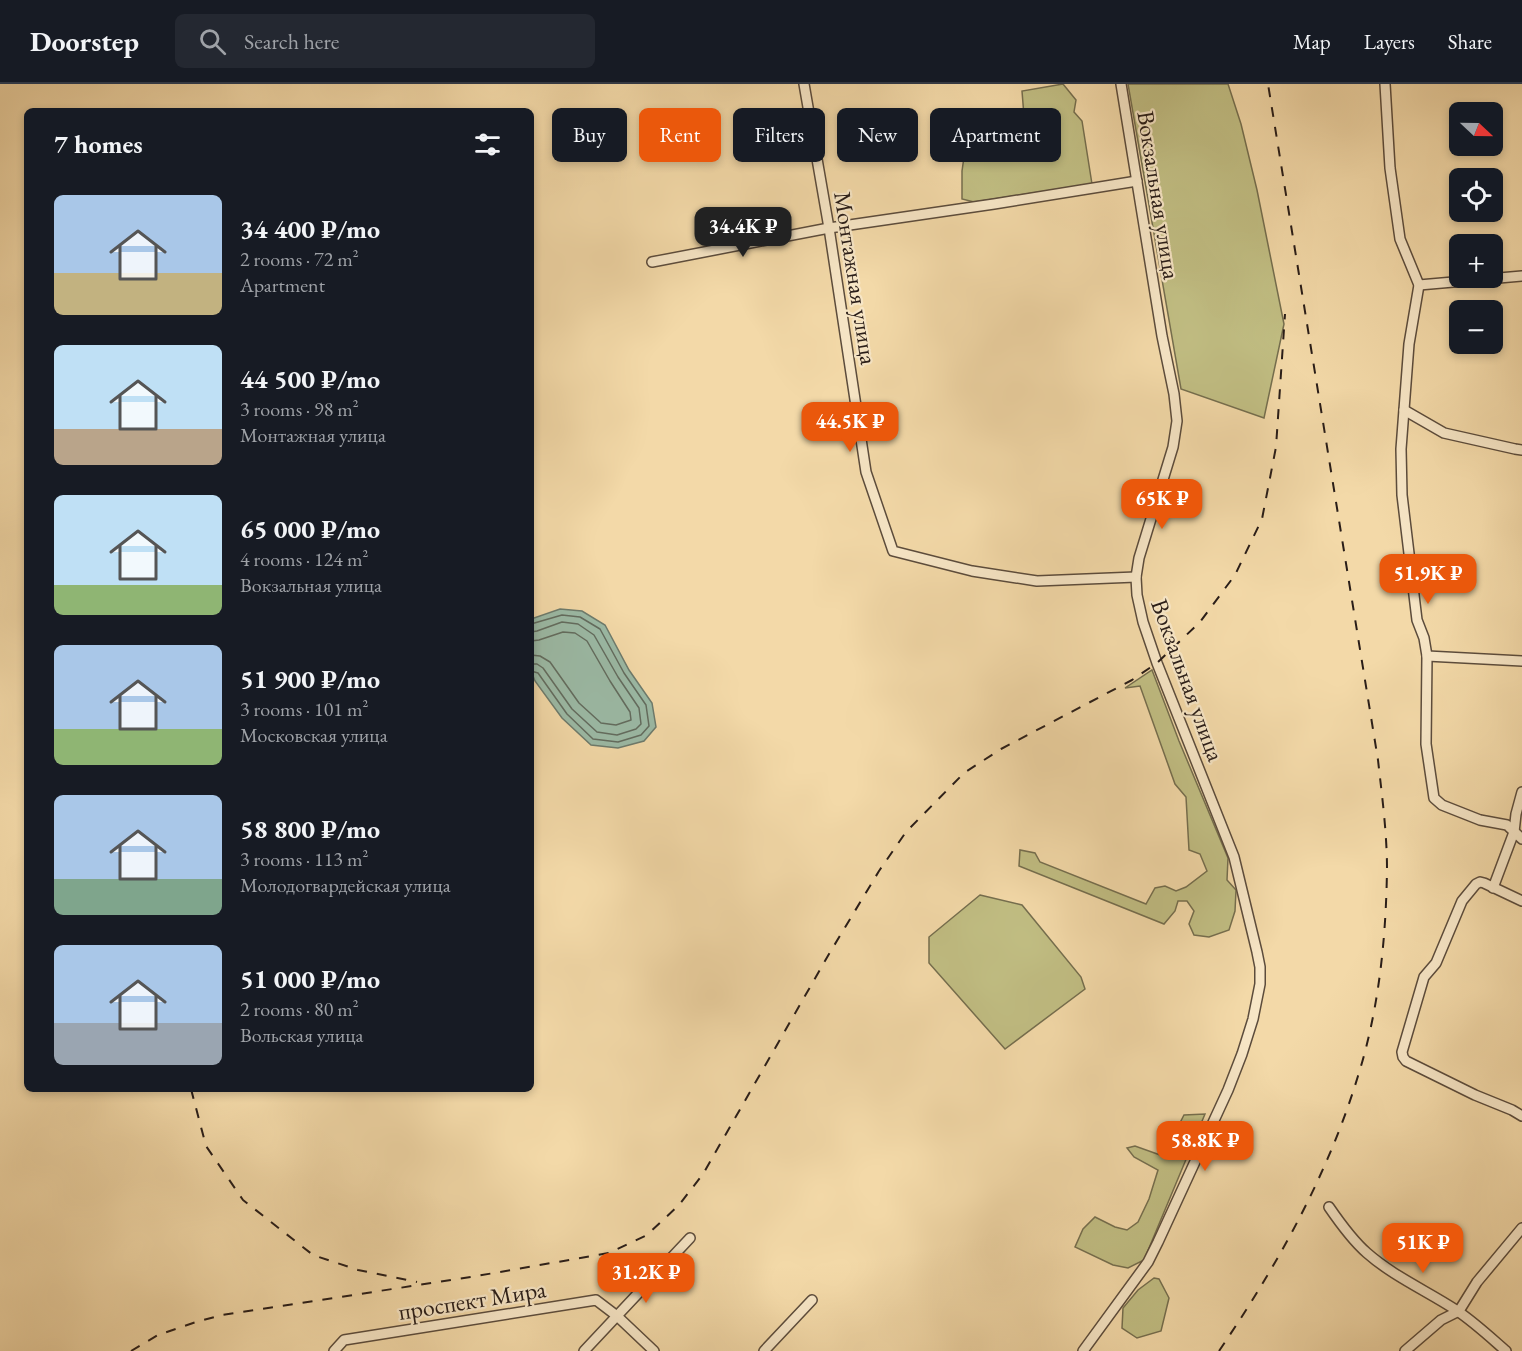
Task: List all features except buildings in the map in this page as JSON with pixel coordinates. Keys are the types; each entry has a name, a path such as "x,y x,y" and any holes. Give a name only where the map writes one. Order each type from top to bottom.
{"street":[{"name":"Монтажная улица","path":"804,84 829,228 866,472 893,551 972,571 1037,581 1136,577"},
{"name":"Вокзальная улица","path":"1083,1351 1148,1262 1238,1063 1260,984 1260,967 1234,857 1153,652 1137,596 1136,577 1139,558 1173,447 1177,421 1121,84"},
{"path":"1385,84 1390,168 1400,239 1419,285 1409,344 1401,449 1402,495 1417,620 1424,638 1426,656 1426,744 1434,798 1442,805 1480,820 1508,825 1522,839"},
{"path":"652,262 829,228 1137,181"},
{"path":"1419,285 1522,276"},
{"path":"1404,410 1443,433 1522,450"},
{"path":"1426,656 1522,661"},
{"path":"1493,888 1514,832 1522,792"},
{"path":"1522,901 1480,882 1462,901 1436,963 1424,976 1402,1052 1406,1061 1522,1116"},
{"path":"1329,1207 1366,1253 1459,1311 1506,1351"},
{"path":"1405,1351 1441,1320 1459,1311 1477,1282 1522,1228"},
{"path":"584,1351 690,1238"},
{"name":"проспект Мира","path":"334,1351 344,1340 596,1300 617,1316 654,1351"},
{"path":"764,1351 812,1300"}],"shaded area":[{"path":"1063,84 1076,100 1074,112 1082,121 1092,184 974,202 962,199 963,162 1061,162 1061,108 1023,108 1022,91"},
{"path":"1128,84 1228,84 1241,124 1257,190 1284,324 1264,418 1181,389"},
{"path":"1152,670 1228,858 1227,880 1236,890 1235,911 1229,930 1209,937 1194,935 1189,924 1194,911 1187,901 1178,901 1175,911 1164,924 1019,866 1020,850 1035,853 1040,862 1146,904 1155,888 1165,886 1176,891 1186,887 1207,871 1200,854 1189,850 1186,797 1175,784 1140,686 1125,688"},
{"path":"980,895 1022,905 1081,977 1085,989 1005,1049 929,963 929,937"},
{"path":"1205,1114 1144,1260 1128,1268 1113,1265 1075,1247 1083,1229 1095,1217 1127,1230 1138,1222 1149,1199 1158,1170 1134,1157 1127,1148 1135,1146 1163,1156 1184,1115"},
{"path":"1154,1278 1159,1279 1169,1298 1161,1331 1137,1338 1122,1328 1123,1308 1138,1290"}],"water":[{"path":"560,609 582,611 605,625 629,670 652,703 656,727 644,741 618,748 591,745 562,718 534,678 534,618"}],"railway":[{"path":"1219,1351 1281,1253 1316,1184 1346,1113 1365,1051 1376,1000 1383,948 1386,895 1386,842 1378,760 1268,84"},
{"path":"131,1351 158,1335 222,1315 471,1277 609,1253 647,1235 679,1205 703,1174 829,954 879,871 906,832 964,773 1001,749 1132,680 1157,663 1200,622 1235,575 1262,519 1276,447 1285,314"},
{"path":"192,1092 206,1146 243,1200 313,1255 358,1270 417,1282"}]}
